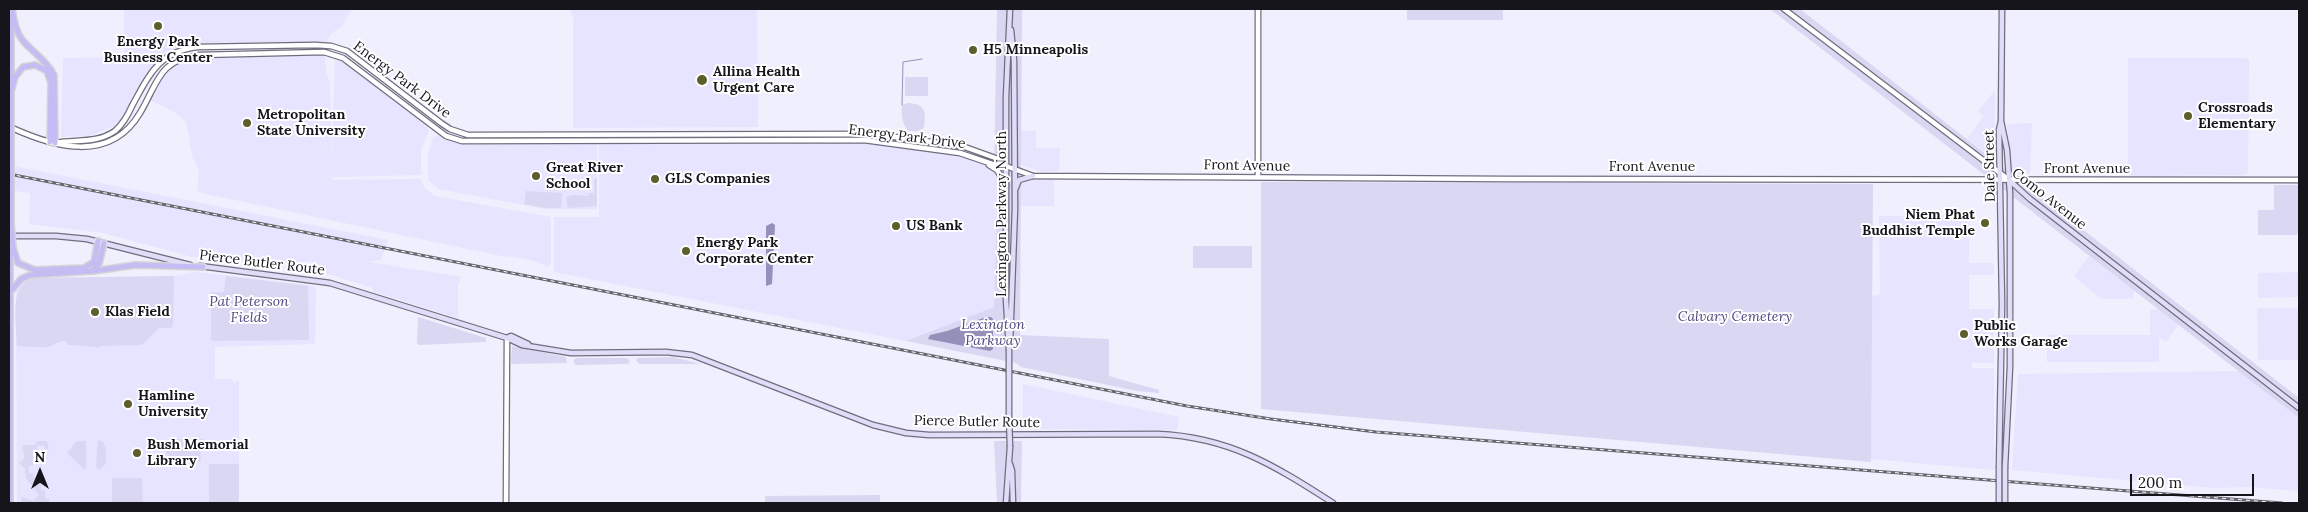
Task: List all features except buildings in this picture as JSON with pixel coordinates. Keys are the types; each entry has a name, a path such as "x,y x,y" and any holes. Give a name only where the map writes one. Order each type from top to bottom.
{"main road":[{"path":"10,503 12,9"},
{"path":"12,9 15,25 21,38 48,66 54,75 53,142"},
{"name":"Lexington Parkway North","path":"1009,349 1012,332 1014,193 1014,60 1010,9"},
{"path":"2002,9 2002,121"},
{"name":"Lexington Parkway North","path":"1009,349 1006,300 1006,60 1010,21"},
{"path":"11,92 17,72 23,67 35,65 47,71 51,83 53,142"},
{"name":"Dale Street","path":"2002,121 1999,125 2002,466 2005,503"},
{"name":"Dale Street","path":"1999,503 2010,367 2009,180 2002,121"},
{"path":"1014,193 1019,180 1033,176"},
{"name":"Como Avenue","path":"2009,180 2034,203 2299,408"},
{"name":"Pierce Butler Route","path":"9,236 56,236 101,242 164,260 203,267 330,283 507,338 513,342 571,353 666,352 692,356 873,426 906,433 1158,434 1195,438 1265,461 1333,503"},
{"path":"12,247 18,263 31,269 84,268 94,262 101,242"},
{"path":"86,273 94,270 99,264 101,242"},
{"path":"11,292 21,279 30,275 86,273 135,265 203,267"},
{"path":"1006,503 1006,471 1010,447 1009,349"},
{"path":"1009,462 1012,472 1013,503"}],"street":[{"path":"1258,9 1258,177"},
{"name":"Como Avenue","path":"1784,9 2000,178 2009,180"},
{"name":"Energy Park Drive","path":"53,142 96,140 114,131 125,120 150,72 169,56 182,50 198,47 325,45 339,48 353,55 441,123 450,129 468,135 859,133 962,146 1001,160 1006,166"},
{"name":"Energy Park Drive","path":"9,126 73,147 95,146 106,143 125,132 140,114 162,71 180,59 199,54 324,52 343,58 446,136 462,141 864,140 960,153 980,158 1000,167 1006,166"},
{"path":"980,158 997,170 1006,186"},
{"name":"Front Avenue","path":"1006,166 1033,176 2000,178"},
{"name":"Front Avenue","path":"2009,180 2299,180"},
{"path":"506,503 507,338"}],"shaded area":[{"path":"124,9 352,9 343,25 331,34 326,43 200,44 173,51 161,59 144,77 125,114 115,126 89,136 61,137 63,58 124,57"},
{"path":"570,9 757,9 758,127 573,128 573,18"},
{"path":"325,55 326,73 330,83 332,159 335,57 347,62 426,124 429,130 421,150 421,175 332,177 333,180 421,179 425,188 435,196 551,217 551,264 548,267 534,261 506,257 197,192 199,170 193,159 186,122 176,113 150,100 165,72 176,63 198,57"},
{"name":"Crossroads Elementary","path":"2130,58 2245,58 2249,60 2248,173 2245,175 2132,176 2128,173 2128,60"},
{"path":"1995,90 1994,159 1967,138 1984,116 1978,111"},
{"path":"2032,123 2030,174 2015,174 2011,172 2007,124"},
{"path":"1016,131 1036,131 1036,148 1060,148 1059,171 1043,172 1018,164"},
{"path":"439,135 466,145 597,144 597,209 545,209 439,189 428,180 428,155 433,138"},
{"path":"866,143 963,155 976,159 998,174 994,307 906,341 554,272 554,217 599,217 599,144"},
{"path":"9,165 388,240 381,260 370,262 461,277 458,286 458,318 372,291 373,288 312,269 314,262 226,261 192,257 103,233 29,224 30,193 9,190"},
{"path":"1023,179 1054,179 1054,206 1016,206 1018,185"},
{"path":"1969,215 1969,263 1994,263 1994,275 1969,275 1969,309 1994,309 1994,363 1972,363 1972,368 1994,368 1994,470 1871,459 1872,296 1880,295 1879,216"},
{"path":"772,223 775,225 772,284 766,286 766,226"},
{"path":"2089,256 2134,290 2133,299 2101,299 2074,276"},
{"name":"Hamline University","path":"196,272 301,284 316,288 315,344 215,347 215,379 232,379 234,383 239,381 239,503 17,503 16,291 19,284 32,278 174,276"},
{"path":"2299,272 2299,297 2258,298 2258,273"},
{"path":"2257,308 2299,308 2299,360 2258,360"},
{"path":"2160,309 2179,324 2166,342 2159,337 2159,362 2047,362 2047,335 2150,335 2150,310"},
{"path":"986,317 993,319 993,349 990,351 928,339 930,335"},
{"path":"2240,371 2299,418 2299,491 2248,487 2214,488 2012,470 2018,374"},
{"path":"1023,384 1179,417 1177,430 1023,429"}],"green space":[{"name":"Lexington Parkway","path":"997,9 1022,9 1020,335 1109,339 1109,376 1159,390 1159,393 1137,391 1021,367 1016,363 906,341 994,307 998,174 994,169"},
{"path":"1407,9 1503,9 1503,20 1407,20"},
{"path":"1770,9 1800,9 2299,398 2299,418"},
{"path":"905,77 928,77 928,96 905,96"},
{"path":"908,103 922,107 925,113 924,128 917,131 908,131 903,122 902,105"},
{"path":"594,179 597,179 597,206 570,208 567,206 567,197 572,195 589,196 589,193 594,193"},
{"name":"Calvary Cemetery","path":"1261,182 1873,184 1871,462 1261,409"},
{"path":"2274,185 2299,185 2299,232 2296,235 2258,235 2258,210 2274,210"},
{"path":"526,191 562,193 561,208 545,208 524,204"},
{"path":"1193,246 1252,246 1252,268 1193,268"},
{"name":"Klas Field","path":"174,276 173,325 171,328 159,328 142,345 100,346 99,348 67,345 67,341 47,347 17,346 15,315 17,295 21,286 28,281 37,278"},
{"name":"Pat Peterson Fields","path":"226,276 308,286 309,340 213,341 211,339 211,292 224,292"},
{"path":"418,317 486,338 486,342 419,345 417,343"},
{"path":"512,346 566,357 567,363 512,364"},
{"path":"673,357 701,364 639,364 636,360 638,358"},
{"path":"576,358 627,358 630,361 628,364 576,365 573,361"},
{"path":"173,439 203,439 200,450 201,461 184,463 177,460 176,463 166,454 166,450 173,450"},
{"path":"98,440 103,442 106,448 106,463 100,470 96,467"},
{"path":"37,441 47,441 49,449 45,449 44,445 37,446 37,450 33,450 33,466 29,466 29,473 33,473 34,478 45,477 45,480 41,480 41,490 45,490 45,498 49,499 49,503 24,503 21,500 22,497 33,501 39,495 26,478 25,468 19,463 25,457 22,448 23,445 35,445"},
{"path":"77,441 86,441 86,468 84,469 67,453"},
{"path":"994,441 1022,441 1021,503 997,503"},
{"path":"209,464 239,464 239,503 209,503"},
{"path":"112,478 142,478 143,503 112,503"},
{"path":"880,495 880,503 765,503 765,496"}],"waterway":[{"path":"902,105 903,62 922,59"}],"railway":[{"path":"9,174 1187,406 1271,419 1376,432 2282,503"}],"place":[{"name":"Energy Park Business Center","path":"158,26"},
{"name":"H5 Minneapolis","path":"973,50"},
{"name":"Allina Health Urgent Care","path":"702,80"},
{"name":"Crossroads Elementary","path":"2188,116"},
{"name":"Metropolitan State University","path":"247,123"},
{"name":"Great River School","path":"536,176"},
{"name":"GLS Companies","path":"655,179"},
{"name":"Niem Phat Buddhist Temple","path":"1985,223"},
{"name":"US Bank","path":"896,226"},
{"name":"Energy Park Corporate Center","path":"686,251"},
{"name":"Klas Field","path":"95,312"},
{"name":"Public Works Garage","path":"1964,334"},
{"name":"Hamline University","path":"128,404"},
{"name":"Bush Memorial Library","path":"137,453"}]}
